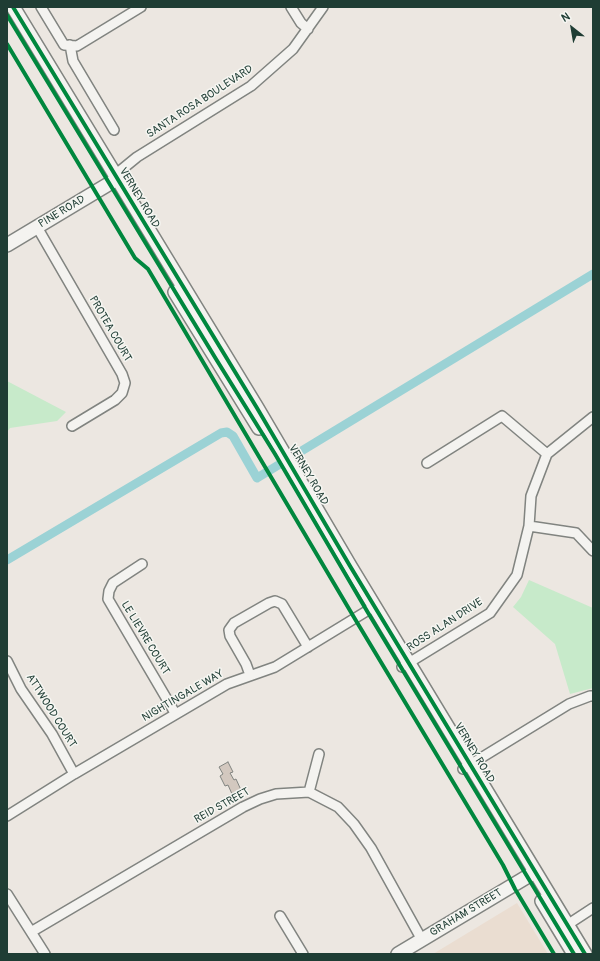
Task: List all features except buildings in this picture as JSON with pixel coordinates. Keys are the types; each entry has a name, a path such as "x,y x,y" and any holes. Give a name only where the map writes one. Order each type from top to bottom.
{"street":[{"name":"VERNEY ROAD","path":"12,7 563,927 585,954"},
{"path":"41,7 64,45 70,46 77,46 142,7"},
{"path":"291,7 301,23 308,29"},
{"name":"SANTA ROSA BOULEVARD","path":"114,179 137,158 252,86 293,49 323,7"},
{"name":"VERNEY ROAD","path":"7,15 114,179"},
{"path":"70,46 73,61 114,130"},
{"name":"PINE ROAD","path":"7,245 114,179"},
{"name":"PROTEA COURT","path":"37,227 122,374 125,383 122,392 115,400 72,426"},
{"path":"427,462 502,416 547,454 593,417"},
{"name":"ROSS ALAN DRIVE","path":"405,665 490,613 517,575 529,526 531,496 547,454"},
{"path":"529,526 576,533 593,551"},
{"name":"LE LIEVRE COURT","path":"142,564 113,583 109,591 108,599 175,713"},
{"path":"250,675 246,664 230,636 229,630 234,624 269,603 276,601 282,604 308,646"},
{"name":"NIGHTINGALE WAY","path":"7,816 175,713 230,682 275,667 371,608"},
{"name":"ATTWOOD COURT","path":"7,660 20,689 52,734 74,774"},
{"path":"467,767 569,704 593,696"},
{"path":"319,754 309,792 338,807 354,824 371,848 422,940"},
{"name":"REID STREET","path":"31,932 243,806 260,798 276,794 309,792"},
{"name":"GRAHAM STREET","path":"398,954 531,874"},
{"path":"7,894 45,954"},
{"path":"563,927 593,908"},
{"path":"280,916 303,954"},
{"name":"VERNEY ROAD","path":"563,927 574,954"}],"shaded area":[{"path":"517,903 548,954 433,954"}],"green space":[{"path":"7,381 66,412 57,421 10,428 7,432"},
{"path":"529,580 593,608 593,688 570,694 555,644 513,607 521,597"}],"waterway":[{"path":"7,560 221,433 227,432 233,436 257,478 593,274"}],"cycle path":[{"path":"13,7 257,408 350,566 585,954"},
{"path":"7,15 275,454 367,611 574,954"},
{"path":"7,44 135,258 148,269 355,619 503,865 515,889 554,954"}]}
